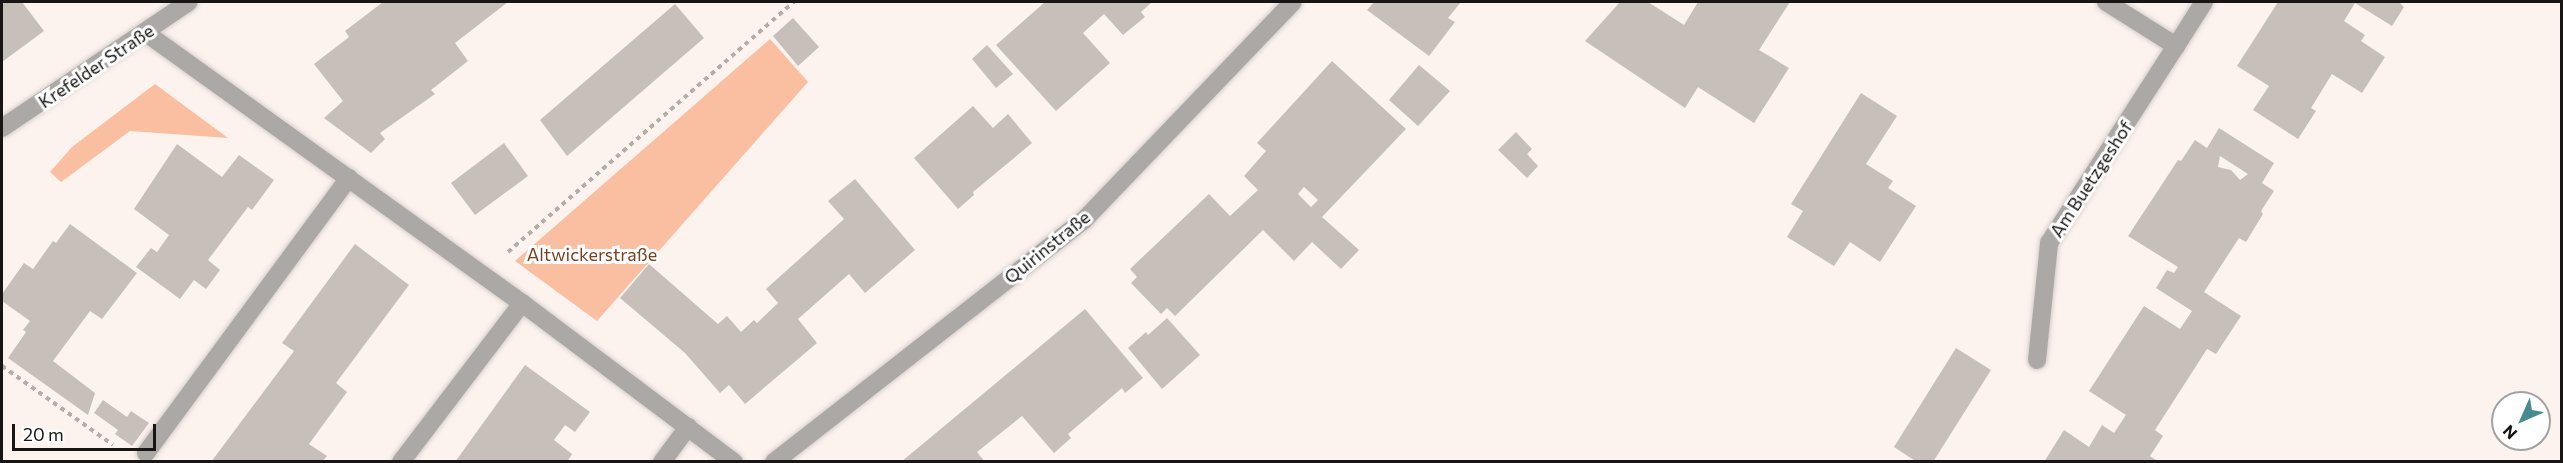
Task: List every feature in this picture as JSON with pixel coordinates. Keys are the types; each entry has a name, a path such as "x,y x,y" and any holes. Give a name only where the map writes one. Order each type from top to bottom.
{"street":[{"name":"Krefelder Straße","path":"2,128 189,2"},
{"name":"Quirinstraße","path":"774,462 1083,221 1293,2"},
{"path":"2106,2 2176,46"},
{"name":"Am Buetzgeshof","path":"2037,360 2049,243 2204,2"},
{"path":"146,33 522,303 734,462"},
{"path":"146,453 349,178"},
{"path":"402,462 522,303"},
{"path":"662,462 688,427"}],"path":[{"path":"482,275 794,2"},
{"path":"2,366 117,448"}],"green space":[{"name":"Altwickerstraße","path":"770,39 808,82 597,321 515,261"},
{"path":"155,84 228,138 130,131 61,182 50,172 72,147"}],"building":[{"path":"2,2 22,2 44,31 2,62"},
{"path":"383,2 508,2 455,43 468,61 431,90 435,94 380,133 385,139 371,153 324,118 343,101 314,64 349,37 345,31"},
{"path":"1045,2 1152,2 1141,12 1145,17 1123,35 1104,14 1083,33 1110,63 1056,111 996,45"},
{"path":"1374,2 1461,2 1448,18 1455,22 1429,56 1367,10"},
{"path":"1620,2 1648,2 1684,25 1698,2 1790,2 1759,50 1789,68 1754,123 1698,87 1685,108 1585,41"},
{"path":"2278,2 2355,3 2344,21 2365,35 2361,41 2385,57 2362,93 2332,74 2311,108 2316,111 2298,139 2253,110 2269,86 2237,66"},
{"path":"2356,2 2399,2 2404,7 2392,26"},
{"path":"675,4 704,38 567,156 540,120"},
{"path":"793,18 819,47 798,66 773,36"},
{"path":"987,45 1013,74 996,88 972,59"},
{"path":"1332,61 1406,129 1322,217 1359,250 1341,269 1312,242 1294,261 1263,230 1175,316 1167,308 1161,314 1131,283 1137,277 1130,269 1209,194 1230,216 1258,190 1244,176 1266,151 1257,143","holes":["1304,187 1318,200 1311,207 1298,194"]},
{"path":"1419,65 1450,91 1418,126 1389,100"},
{"path":"1861,93 1897,116 1866,164 1893,181 1888,188 1916,206 1880,262 1850,242 1834,266 1787,237 1803,211 1791,204"},
{"path":"973,106 993,128 1008,114 1032,143 973,192 974,195 958,209 914,158"},
{"path":"2219,128 2274,163 2262,183 2274,191 2261,211 2263,214 2246,242 2239,238 2204,292 2241,316 2216,354 2207,349 2155,430 2163,436 2150,456 2159,462 2044,462 2064,430 2089,447 2102,425 2114,433 2126,415 2089,391 2144,306 2180,329 2192,311 2156,288 2167,270 2174,273 2178,267 2128,236 2178,160 2181,161 2195,140 2207,148","holes":["2220,156 2248,174 2240,180 2231,170 2218,167"]},
{"path":"1516,132 1532,149 1527,154 1538,166 1527,178 1498,150"},
{"path":"504,143 528,176 475,215 451,183"},
{"path":"177,144 222,177 239,155 274,180 252,210 248,207 208,260 220,270 206,289 194,280 180,299 136,267 151,248 157,252 169,235 134,209"},
{"path":"855,179 915,250 865,293 849,274 798,319 817,343 745,404 729,385 720,393 685,353 620,298 649,264 718,324 727,316 741,332 754,320 757,323 778,303 766,289 844,219 828,201"},
{"path":"70,224 137,273 102,319 90,311 53,361 95,393 88,415 8,358 26,332 23,330 30,321 2,301 2,294 24,263 33,269 53,241 56,243"},
{"path":"355,244 409,285 336,383 347,392 309,444 327,456 322,462 211,462 294,351 282,343"},
{"path":"1085,309 1143,378 1125,393 1122,388 1068,434 1071,438 1054,453 1022,416 977,452 985,462 901,462"},
{"path":"1167,318 1200,355 1162,389 1128,348 1146,332 1148,335"},
{"path":"1956,348 1991,370 1933,462 1917,462 1894,447"},
{"path":"525,365 590,412 575,432 565,425 554,440 572,454 567,462 455,462"},
{"path":"103,400 127,417 131,411 149,423 132,446 115,434 118,430 94,413"}]}
